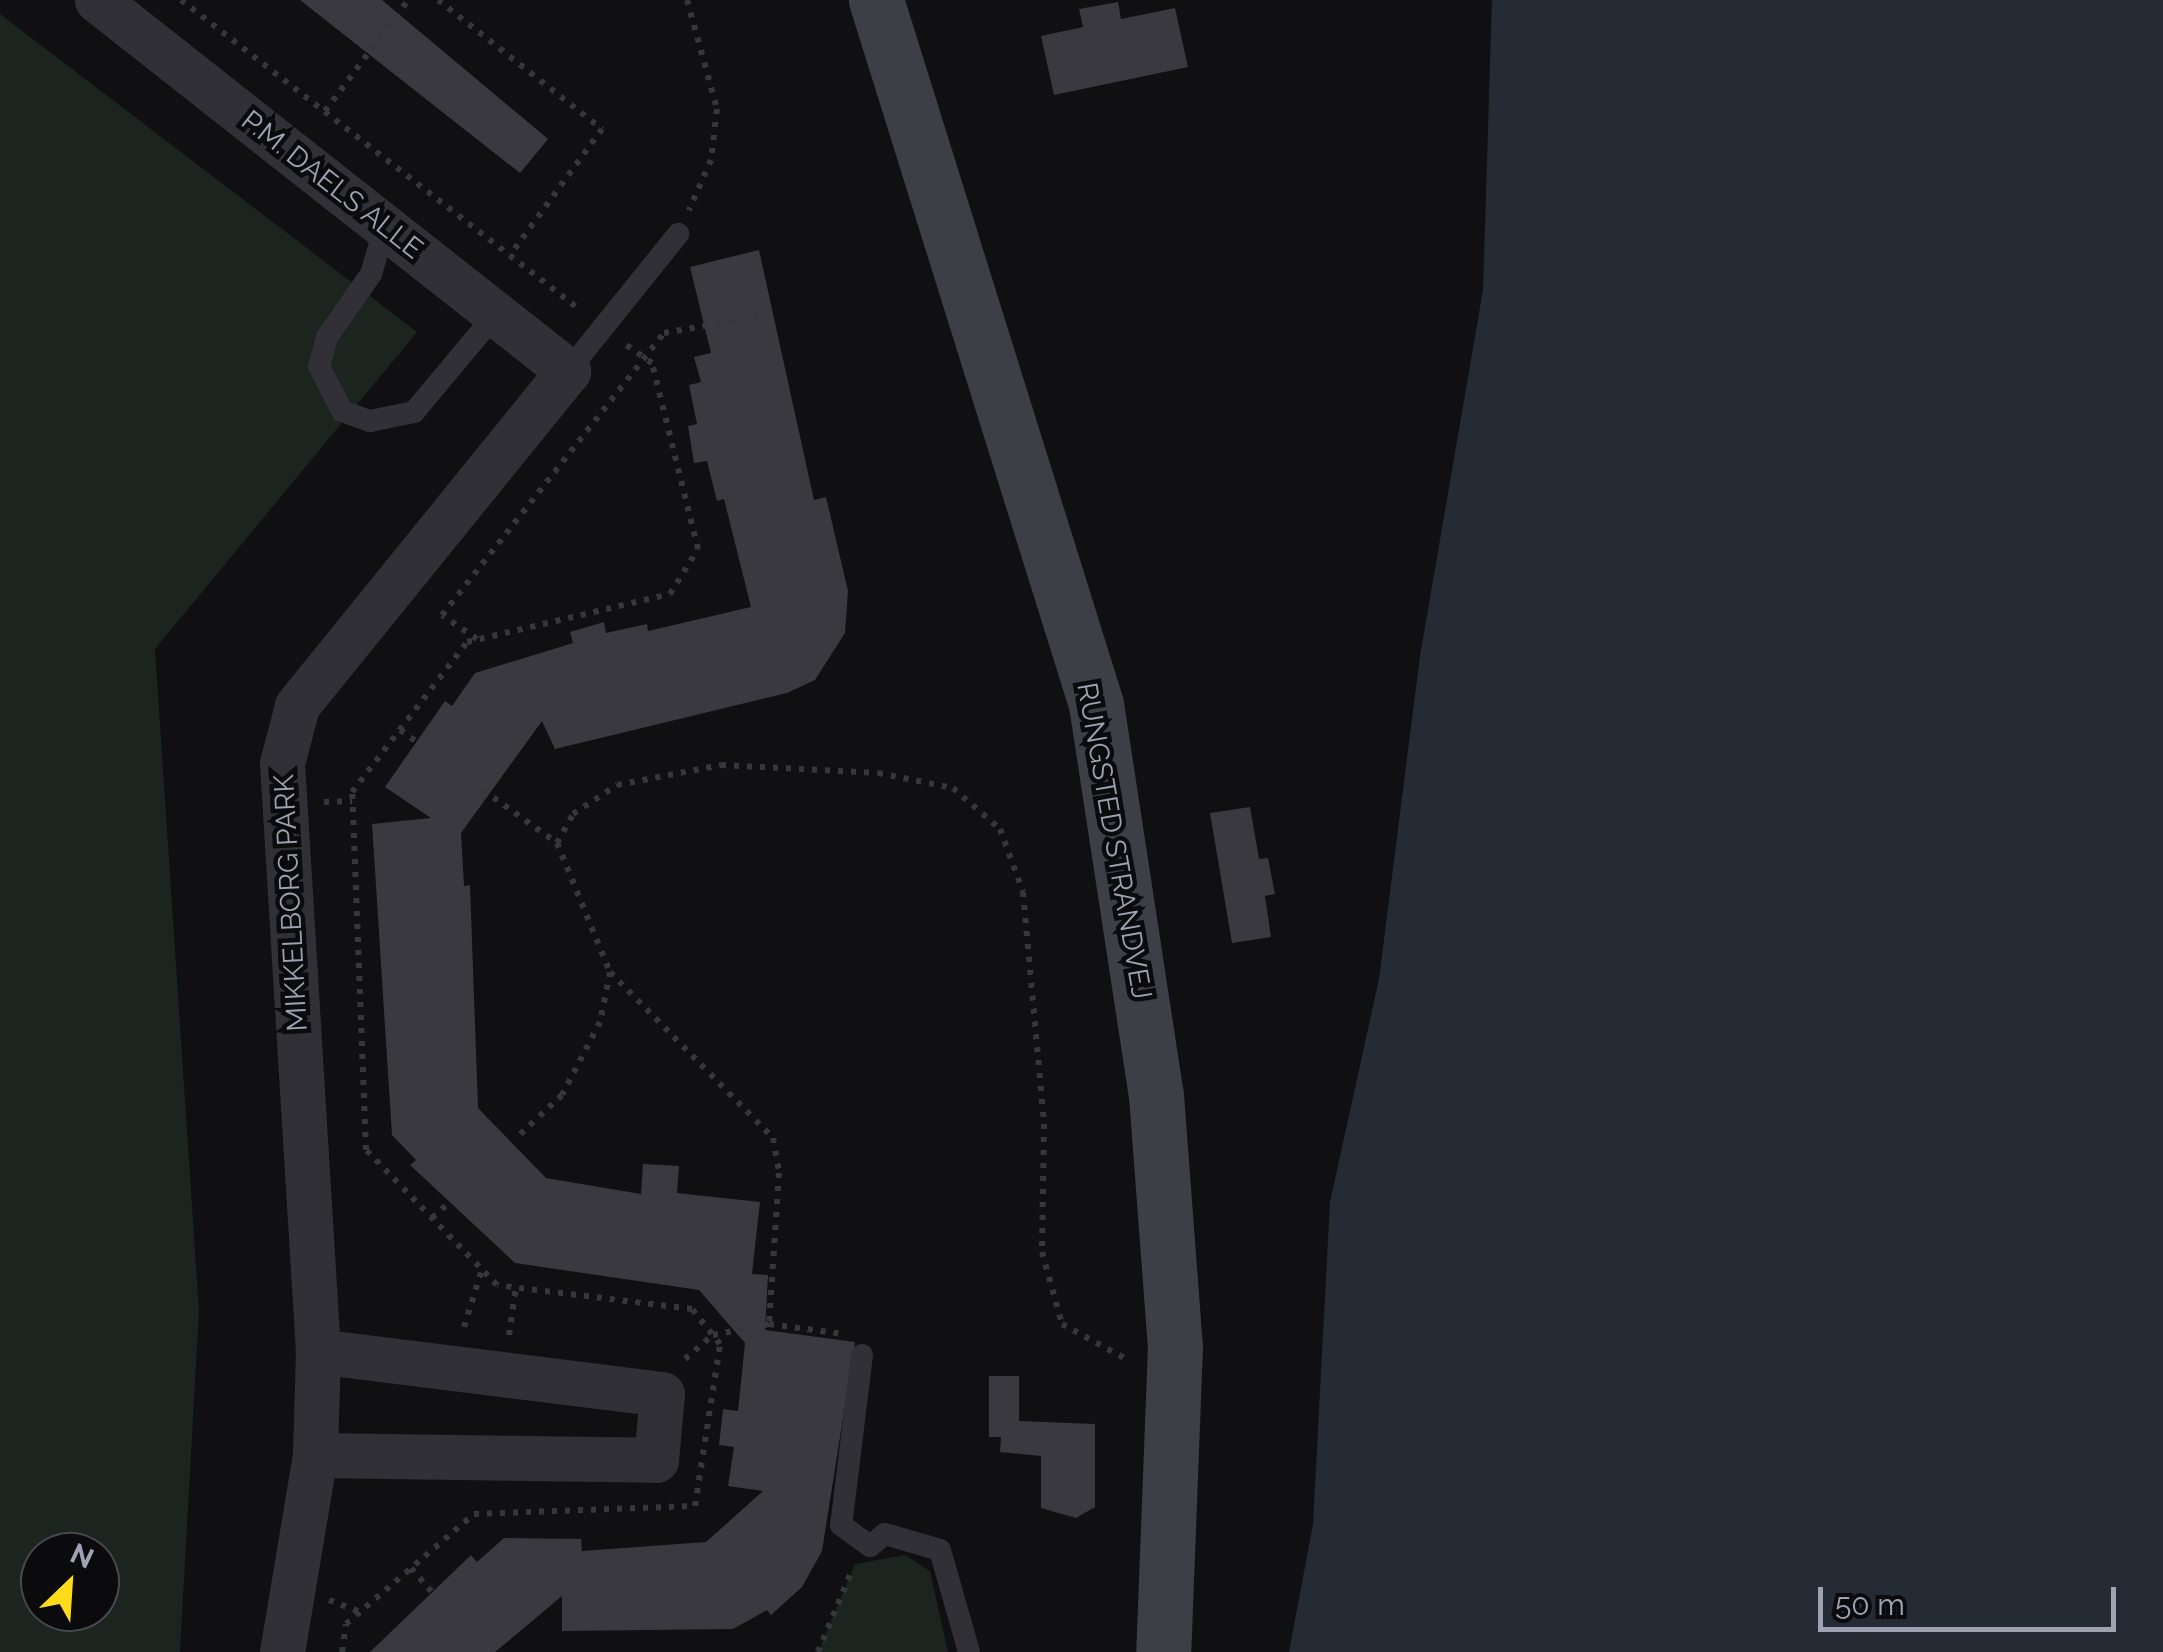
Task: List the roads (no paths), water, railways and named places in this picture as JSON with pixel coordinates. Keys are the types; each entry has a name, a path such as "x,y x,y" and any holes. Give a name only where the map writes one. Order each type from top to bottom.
{"main road":[{"name":"RUNGSTED STRANDVEJ","path":"876,0 1096,704 1156,1095 1174,1365 1163,1652"}],"street":[{"name":"P.M. DAELS ALLE","path":"97,0 568,371"},
{"name":"MIKKELBORG PARK","path":"282,1652 315,1456 318,1351 282,762 298,706 568,371"},
{"path":"315,1456 656,1460 662,1394 318,1351"}],"lane":[{"path":"386,227 371,274 327,337 319,366 342,412 370,421 414,412 496,314"},
{"path":"568,371 678,234"},
{"path":"862,1355 842,1525 870,1546 885,1534 940,1550 969,1652"}]}
